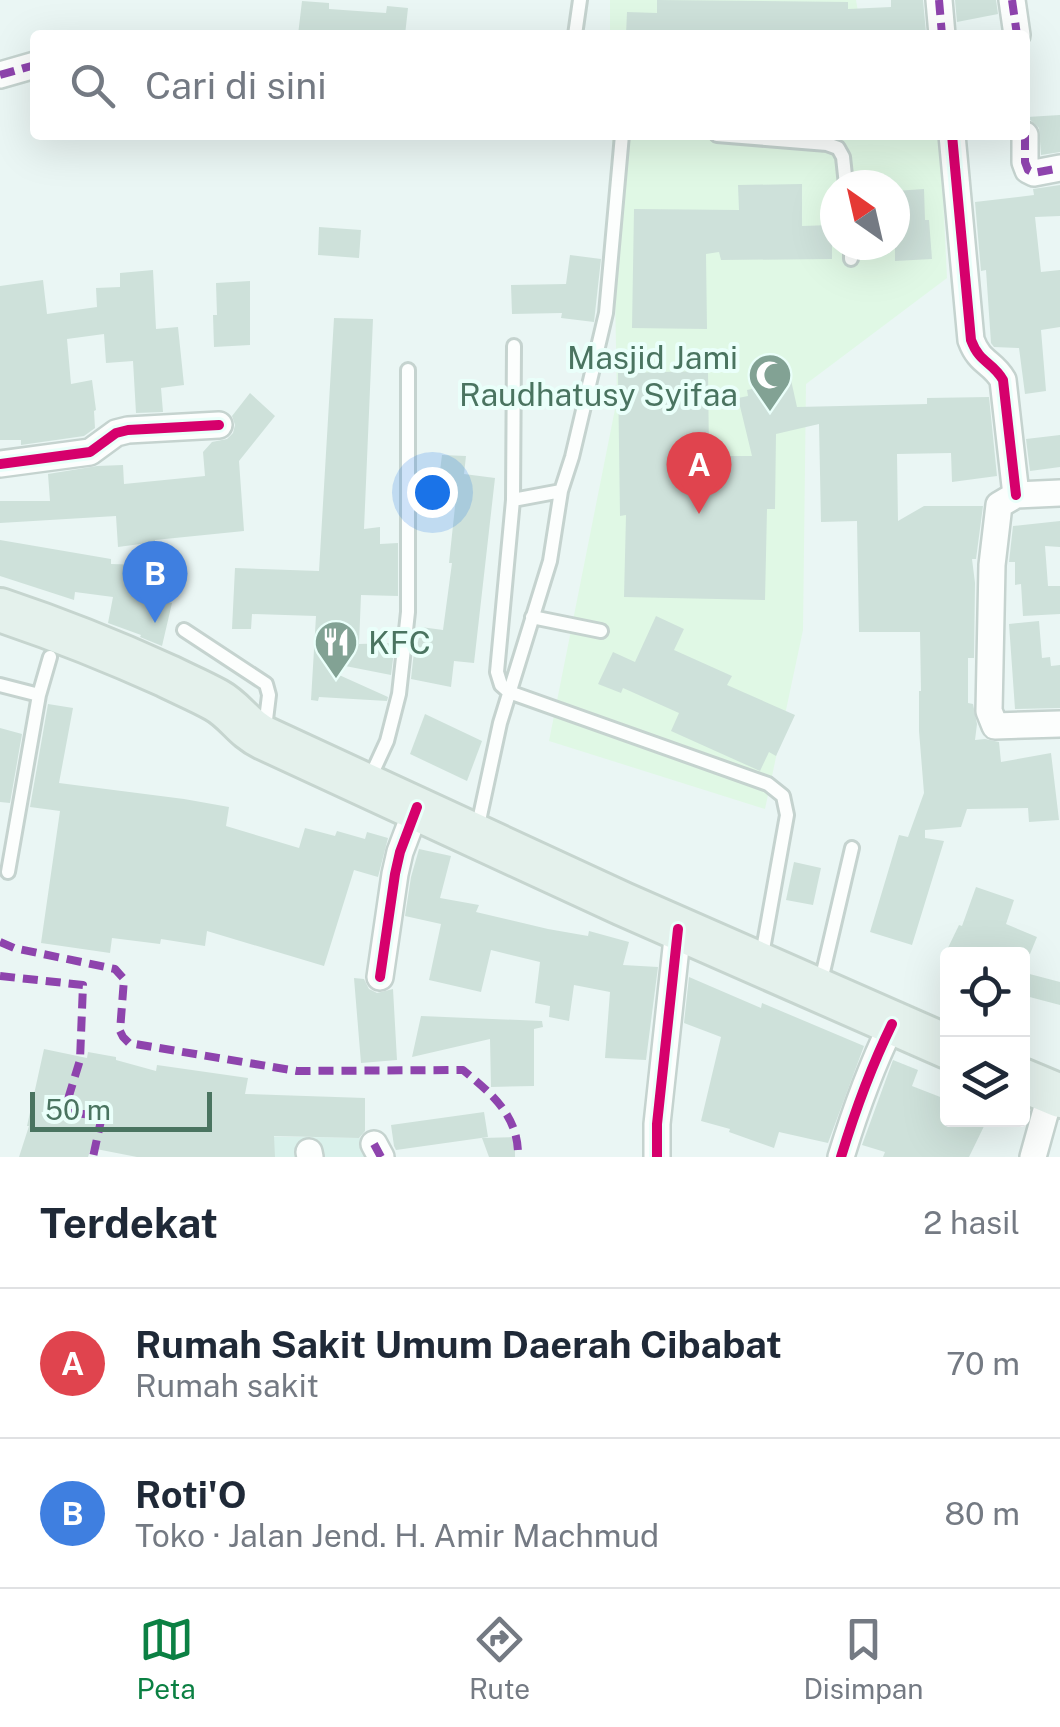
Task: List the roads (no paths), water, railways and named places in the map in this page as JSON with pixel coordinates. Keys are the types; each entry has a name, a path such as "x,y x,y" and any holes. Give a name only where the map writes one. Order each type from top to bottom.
{"highway":[{"path":"0,610 125,657 212,697 257,735"},
{"path":"0,641 45,676 117,681 216,730 257,735 940,1045"}],"street":[{"path":"939,0 942,30"},
{"path":"1012,0 1016,30"},
{"path":"0,75 30,66"},
{"path":"952,140 971,340 982,361 1003,380 1016,495"},
{"path":"1024,140 1028,170 1034,173 1060,168"},
{"path":"0,464 90,452 116,433 128,430 220,425"},
{"path":"1060,493 1016,495 999,506 992,564 989,711 995,726 1060,724"},
{"path":"380,976 397,863 417,808"},
{"path":"657,1157 657,1124 678,929"},
{"path":"840,1157 872,1064 892,1024"},
{"path":"1033,1157 1044,1089"}],"lane":[{"path":"576,30 580,0"},
{"path":"476,835 509,692 550,561 561,491 606,314 622,140"},
{"path":"778,140 838,148 844,170"},
{"path":"514,346 513,500 497,672 501,685 509,692 768,784 783,796 786,815 760,965"},
{"path":"367,784 388,741 399,694 408,612 408,370"},
{"path":"513,500 561,491"},
{"path":"532,617 601,632"},
{"path":"184,630 266,684 270,695 257,735"},
{"path":"0,685 45,676 8,872"},
{"path":"819,992 852,848"}],"place":[{"name":"Masjid Jami Raudhatusy Syifaa","path":"770,413"},
{"name":"Rumah Sakit Umum Daerah Cibabat","path":"699,514"},
{"name":"Roti'O","path":"155,623"},
{"name":"KFC","path":"336,680"}]}
